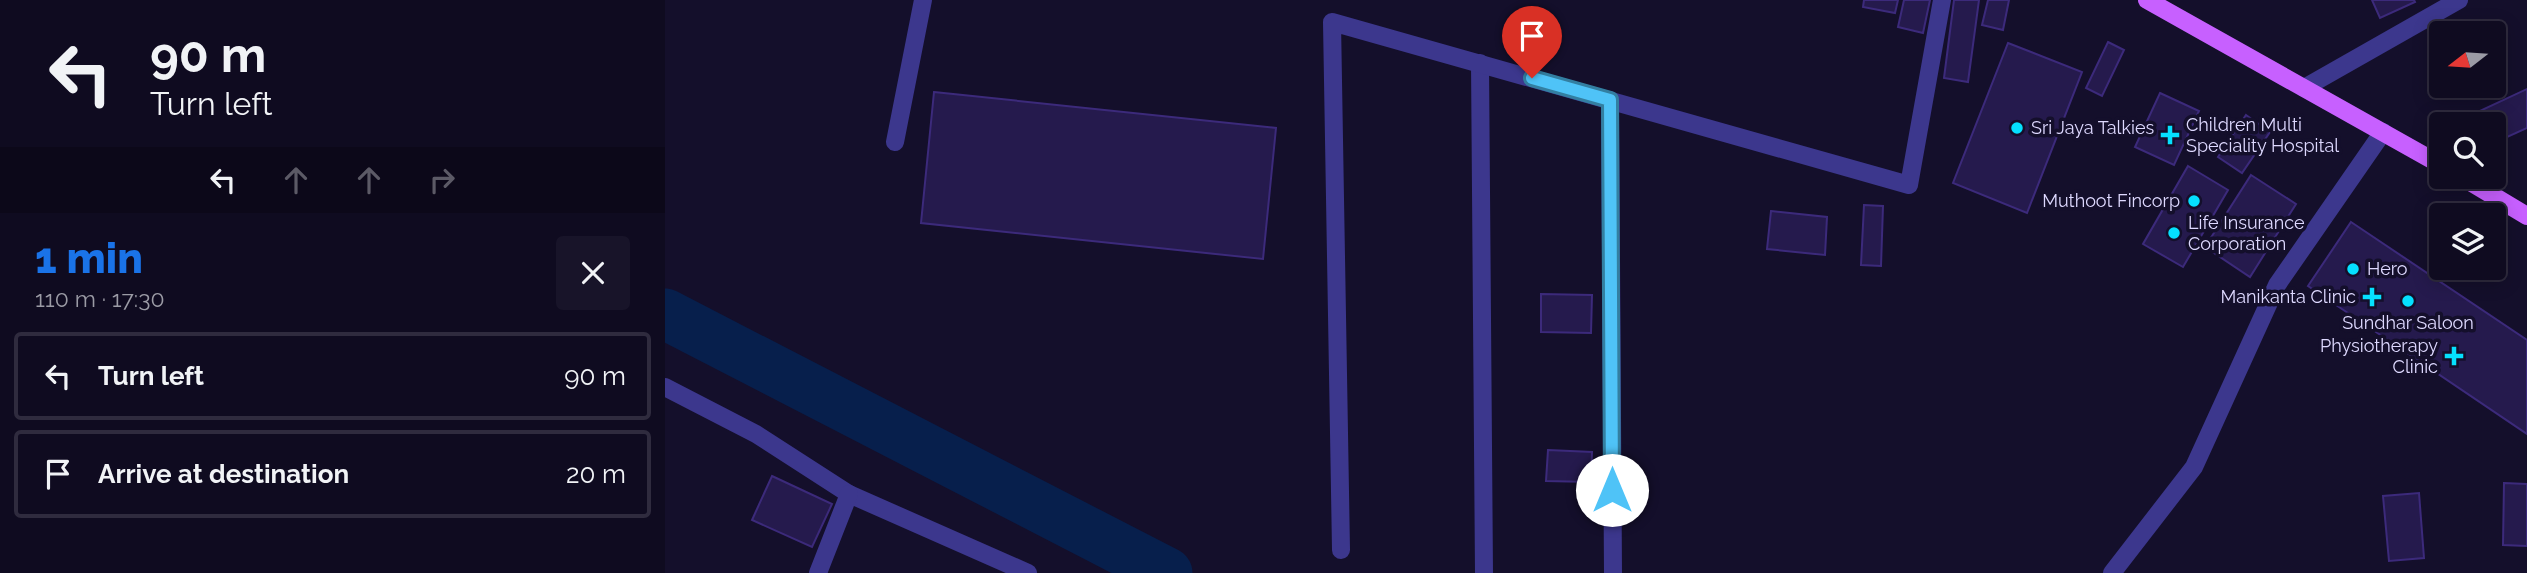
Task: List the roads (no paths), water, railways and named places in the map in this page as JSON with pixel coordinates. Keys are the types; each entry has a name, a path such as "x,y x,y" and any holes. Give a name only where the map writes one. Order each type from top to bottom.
{"main road":[{"path":"2147,0 2429,158"},
{"path":"2482,189 2527,216"}],"street":[{"path":"895,142 923,0"},
{"path":"1341,550 1332,22 1909,185 1941,0"},
{"path":"2304,88 2459,0"},
{"path":"1479,63 1484,573"},
{"path":"1610,100 1613,573"},
{"path":"2112,573 2194,467 2277,285 2382,132"},
{"path":"665,387 756,433 849,494 1027,573"},
{"path":"818,573 849,494"}],"waterway":[{"path":"665,314 1167,573"}],"place":[{"name":"Sri Jaya Talkies","path":"2017,128"},
{"name":"Children Multi Speciality Hospital","path":"2170,135"},
{"name":"Muthoot Fincorp","path":"2194,201"},
{"name":"Life Insurance Corporation","path":"2174,233"},
{"name":"Hero","path":"2353,269"},
{"name":"Manikanta Clinic","path":"2372,297"},
{"name":"Sundhar Saloon","path":"2408,301"},
{"name":"Physiotherapy Clinic","path":"2454,356"}]}
